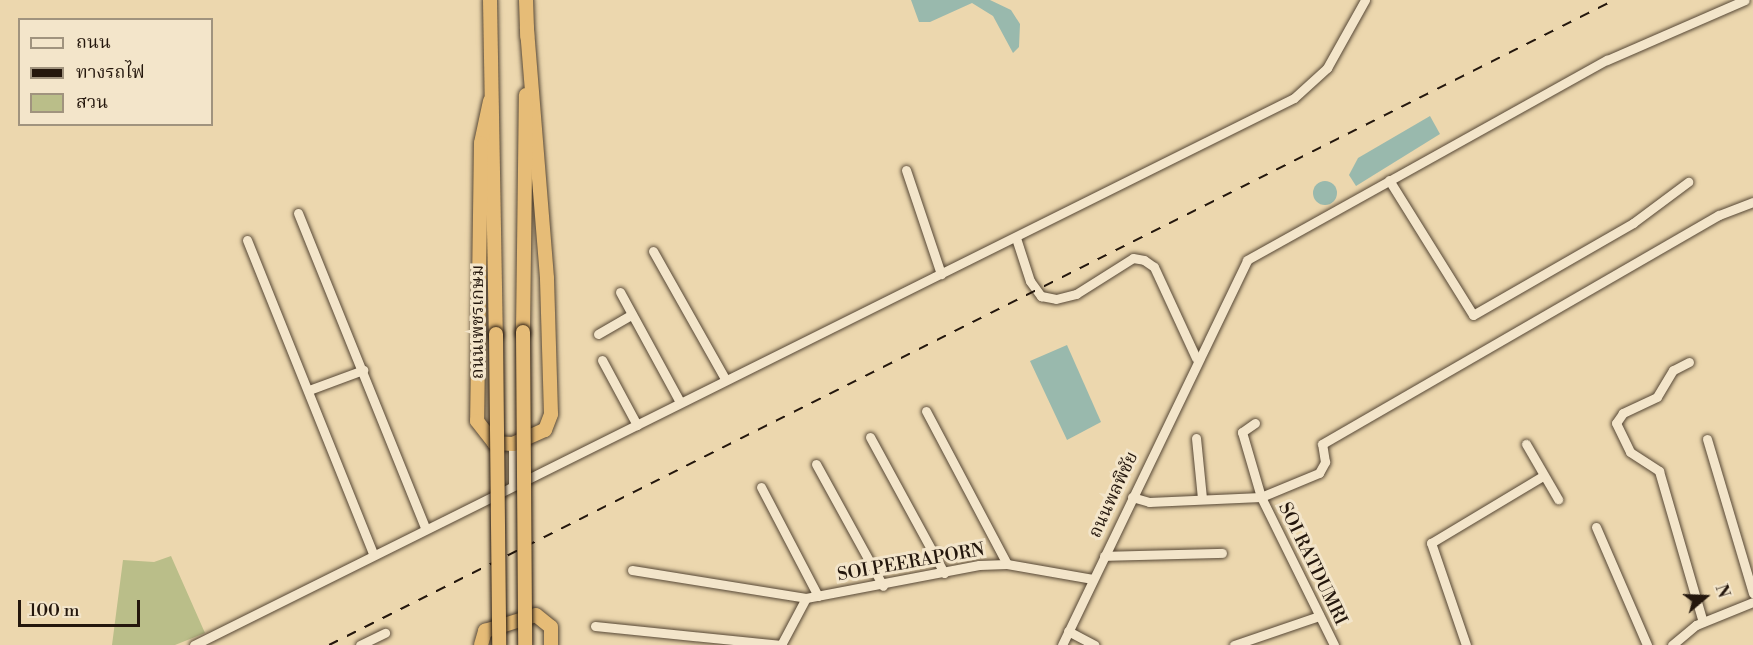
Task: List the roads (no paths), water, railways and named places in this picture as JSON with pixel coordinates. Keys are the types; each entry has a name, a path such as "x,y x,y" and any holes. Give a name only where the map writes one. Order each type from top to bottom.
{"highway":[{"name":"ถนนเพชรเกษม","path":"490,0 490,101 496,128 499,645"},
{"path":"490,101 481,143 477,421 494,443 513,444 545,430 551,414 547,278 526,0"},
{"path":"525,645 524,332 527,28"},
{"path":"481,645 485,631 536,615 551,627 551,645"}],"street":[{"path":"194,645 513,483 637,425 725,379 1016,238 1294,98 1328,68 1365,0"},
{"name":"ถนนพลพิชัย","path":"1062,645 1196,358 1247,260 1607,60 1697,18 1745,0"},
{"path":"906,170 941,274"},
{"path":"1389,180 1473,315 1633,223 1688,182"},
{"path":"1132,497 1149,502 1261,497 1323,470 1322,444 1719,215 1753,202"},
{"path":"298,213 425,528"},
{"path":"1016,238 1030,281 1041,296 1056,299 1076,294 1133,258 1144,260 1154,267 1196,358"},
{"path":"247,240 373,553"},
{"path":"653,251 725,379"},
{"path":"620,292 680,402"},
{"path":"598,334 633,314"},
{"path":"602,360 637,425"},
{"path":"1689,362 1673,370 1657,397 1623,413 1616,423 1630,452 1659,471 1703,622"},
{"path":"309,390 363,370"},
{"path":"926,411 943,434 1007,564"},
{"name":"SOI RATDUMRI","path":"1255,423 1242,432 1261,497 1334,645"},
{"path":"870,437 944,573"},
{"path":"1196,438 1202,498"},
{"path":"1707,439 1753,593"},
{"path":"513,444 513,483"},
{"path":"1526,444 1558,500"},
{"path":"816,464 883,586"},
{"path":"1466,645 1431,543 1543,476"},
{"path":"761,487 818,596"},
{"path":"1596,527 1647,645"},
{"path":"1104,556 1222,553"},
{"name":"SOI PEERAPORN","path":"632,570 806,598 1007,564 1093,579"},
{"path":"595,626 781,645 806,598"},
{"path":"1672,645 1703,622 1753,602"},
{"path":"1234,645 1318,616"},
{"path":"1068,631 1094,645"},
{"path":"360,645 385,633"}],"railway":[{"path":"329,645 1614,0"}]}
